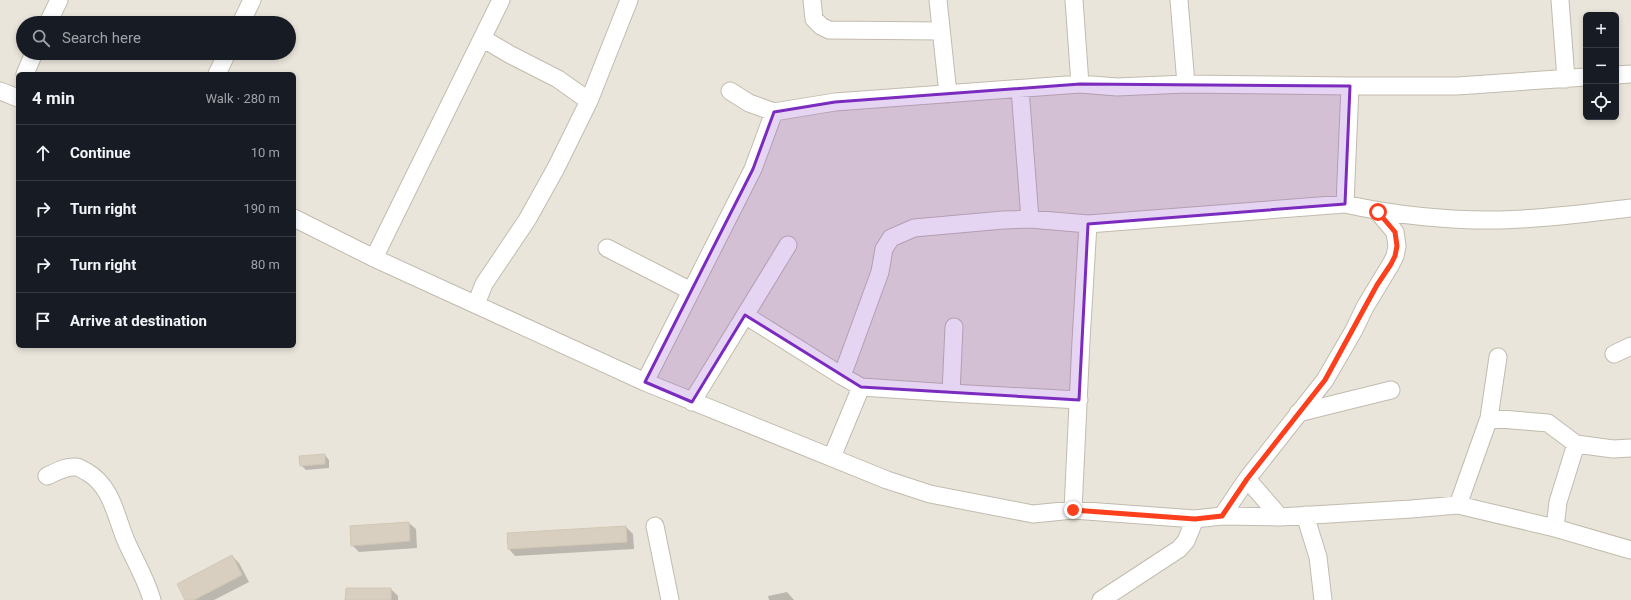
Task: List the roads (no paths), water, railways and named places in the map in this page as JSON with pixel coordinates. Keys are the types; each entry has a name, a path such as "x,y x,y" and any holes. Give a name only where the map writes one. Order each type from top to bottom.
{"street":[{"path":"51,16 58,0"},
{"path":"244,16 252,0"},
{"path":"374,258 501,0"},
{"path":"476,304 484,284 527,220 556,168 588,101 629,0"},
{"path":"812,0 814,19 821,26 829,30 941,31"},
{"path":"938,0 948,94"},
{"path":"1074,0 1080,84"},
{"path":"1179,0 1186,84"},
{"path":"1560,0 1566,79"},
{"path":"482,38 509,54 558,79 588,101"},
{"path":"26,72 31,60"},
{"path":"218,72 224,60"},
{"path":"1619,75 1631,74"},
{"path":"730,91 749,103 774,112 835,102 1080,84 1117,87 1186,84 1457,86 1583,78"},
{"path":"1345,204 1350,86"},
{"path":"1020,89 1030,219"},
{"path":"645,382 753,169 774,112"},
{"path":"842,376 880,272 884,249 891,238 914,228 1030,219 1088,224 1345,204 1378,212 1500,220 1570,215 1631,208"},
{"path":"1222,516 1247,479 1325,380 1395,256 1397,246 1395,232 1378,212"},
{"path":"296,219 374,258 645,382 887,480 930,494 1033,514 1073,510 1195,519 1222,516 1280,517 1458,505 1555,528 1631,550"},
{"path":"1073,510 1088,224"},
{"path":"692,402 788,246"},
{"path":"607,248 691,291"},
{"path":"746,315 861,387 1079,400"},
{"path":"951,393 954,327"},
{"path":"1614,354 1631,346"},
{"path":"1458,505 1489,418 1498,356"},
{"path":"832,457 861,387"},
{"path":"1298,413 1391,390"},
{"path":"1489,418 1548,423 1576,444 1613,449 1631,448"},
{"path":"1555,528 1558,502 1576,444"},
{"path":"47,476 65,468 77,467 90,474 104,487 115,508 127,542 147,583 152,600"},
{"path":"1247,479 1280,517"},
{"path":"1305,515 1318,557 1323,600"},
{"path":"1101,600 1179,549 1186,541 1195,519"},
{"path":"655,526 670,600"}]}
